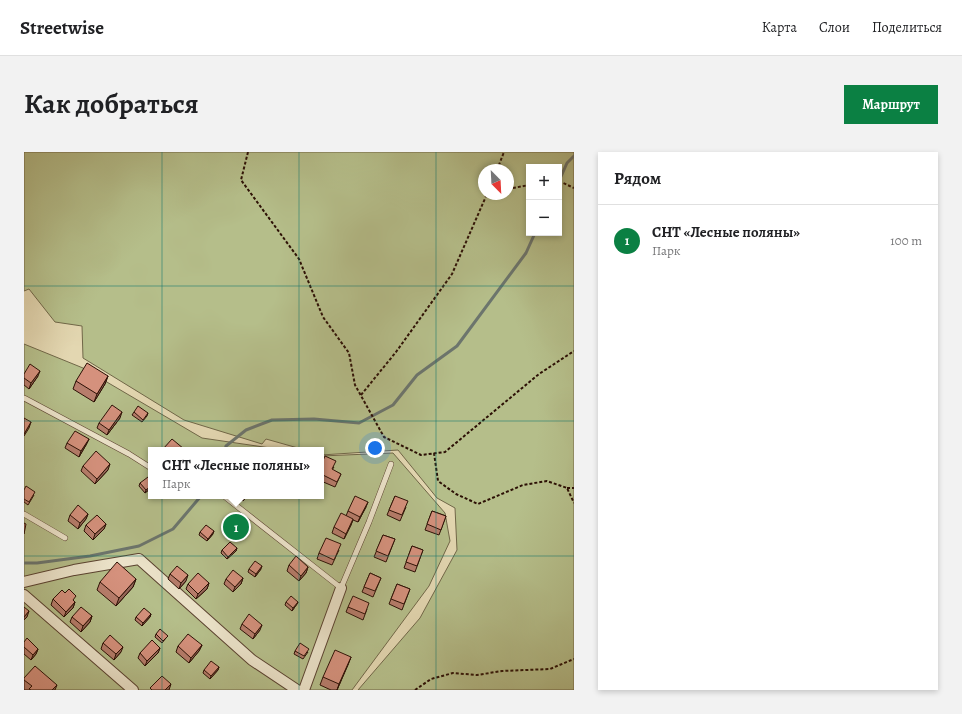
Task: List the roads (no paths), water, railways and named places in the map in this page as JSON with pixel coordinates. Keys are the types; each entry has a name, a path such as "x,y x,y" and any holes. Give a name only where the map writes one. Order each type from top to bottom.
{"street":[{"path":"24,582 74,570 139,559 252,660 297,690"},
{"path":"304,690 341,588"},
{"path":"24,595 133,690"}],"lane":[{"path":"24,398 129,454 148,466"},
{"path":"228,499 341,588 369,522 391,464"},
{"path":"24,514 65,538"}],"waterway":[{"path":"562,174 567,163 574,156"},
{"path":"226,447 246,430 272,420 314,419 359,423 393,405 417,375 457,346 526,253 534,236"},
{"path":"24,563 37,563 90,556 139,546 173,529 198,499"}],"place":[{"name":"СНТ «Лесные поляны»","path":"236,527"}]}
